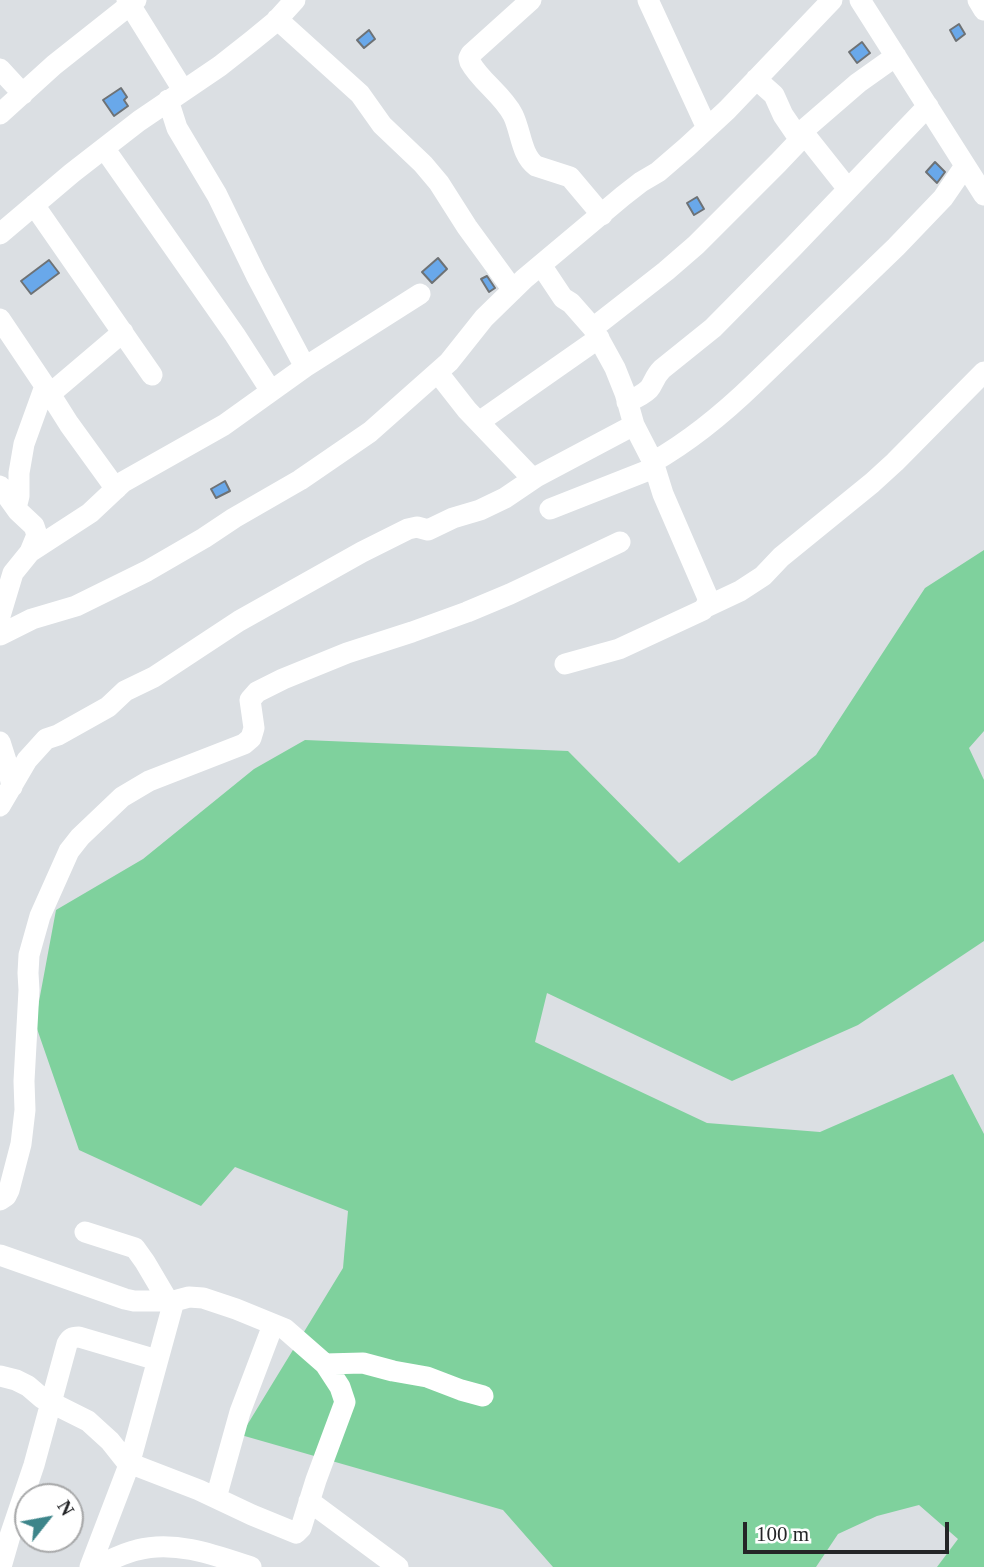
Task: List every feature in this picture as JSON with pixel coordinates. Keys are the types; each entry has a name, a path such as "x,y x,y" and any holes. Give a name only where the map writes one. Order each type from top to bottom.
{"street":[{"path":"0,233 104,148 220,66 277,19 295,0"},
{"path":"531,0 471,54 470,62 511,111 531,163 570,177 601,215"},
{"path":"648,0 707,128"},
{"path":"0,635 32,619 76,606 147,571 300,480 370,432 438,373 484,318 513,290 601,215 658,172 707,128 832,0"},
{"path":"860,0 983,193"},
{"path":"978,0 984,10"},
{"path":"0,114 131,1 176,95 177,128 217,195 305,367"},
{"path":"277,19 360,94 382,125 423,164 513,290"},
{"path":"479,422 596,333 696,245 797,143 800,134 858,83 896,56"},
{"path":"0,69 23,94"},
{"path":"756,79 774,95 783,115 848,189"},
{"path":"627,402 646,392 662,369 713,328 928,106"},
{"path":"104,148 271,391"},
{"path":"550,509 653,465 735,402 910,233 943,198 965,166"},
{"path":"34,205 152,375"},
{"path":"541,265 563,298 572,303 596,333 615,368 634,425 708,598 706,607"},
{"path":"30,552 90,513 123,482 225,425 305,367 420,294"},
{"path":"0,319 69,424 116,489"},
{"path":"16,508 24,444 48,390 123,332"},
{"path":"565,664 619,649 703,610 763,576 781,557 895,462 984,372"},
{"path":"438,373 467,410 533,479"},
{"path":"0,806 27,760 46,739 108,707 125,691 155,677 239,621 393,537 414,528 428,530 505,498 533,479 634,425"},
{"path":"0,486 16,508 31,522 37,535 30,552 13,573 0,617"},
{"path":"0,1200 6,1196 12,1182 21,1144 25,1110 29,955 40,916 69,851 80,837 122,797 149,780 244,744 251,738 254,728 250,700 270,684 347,653 478,607 621,542"},
{"path":"0,743 12,787"},
{"path":"85,1232 135,1248 171,1301 129,1464 93,1567"},
{"path":"0,1255 125,1299 171,1301 189,1297 202,1298 236,1309 291,1333 325,1364 340,1387 345,1402 301,1528 296,1533 129,1464 88,1420 52,1403 16,1380 0,1376"},
{"path":"216,1498 240,1412 273,1325"},
{"path":"1,1567 4,1535 34,1465 66,1344 73,1337 79,1336 157,1360"},
{"path":"325,1364 363,1363 427,1377 483,1396"},
{"path":"309,1501 398,1567"},
{"path":"93,1567 136,1550 172,1546 251,1567"}],"green space":[{"path":"984,550 984,731 969,748 984,780 984,941 858,1025 732,1081 547,993 535,1042 707,1123 820,1132 953,1074 984,1134 984,1567 937,1567 958,1539 919,1505 877,1516 838,1534 816,1567 553,1567 503,1510 241,1435 343,1268 348,1211 235,1167 201,1206 79,1150 35,1023 56,910 143,859 254,769 305,740 568,751 679,863 816,755 925,588"}],"building":[{"path":"959,24 965,34 956,41 950,30"},
{"path":"369,30 375,39 364,48 357,40"},
{"path":"862,42 870,53 857,63 849,52"},
{"path":"121,88 127,97 124,100 128,106 114,116 103,100"},
{"path":"935,162 945,172 937,183 926,172"},
{"path":"697,197 704,209 694,215 687,203"},
{"path":"438,258 447,269 432,283 422,272"},
{"path":"49,260 59,273 31,294 21,281"},
{"path":"487,276 495,288 489,292 481,279"},
{"path":"225,481 230,491 216,498 211,489"}]}
